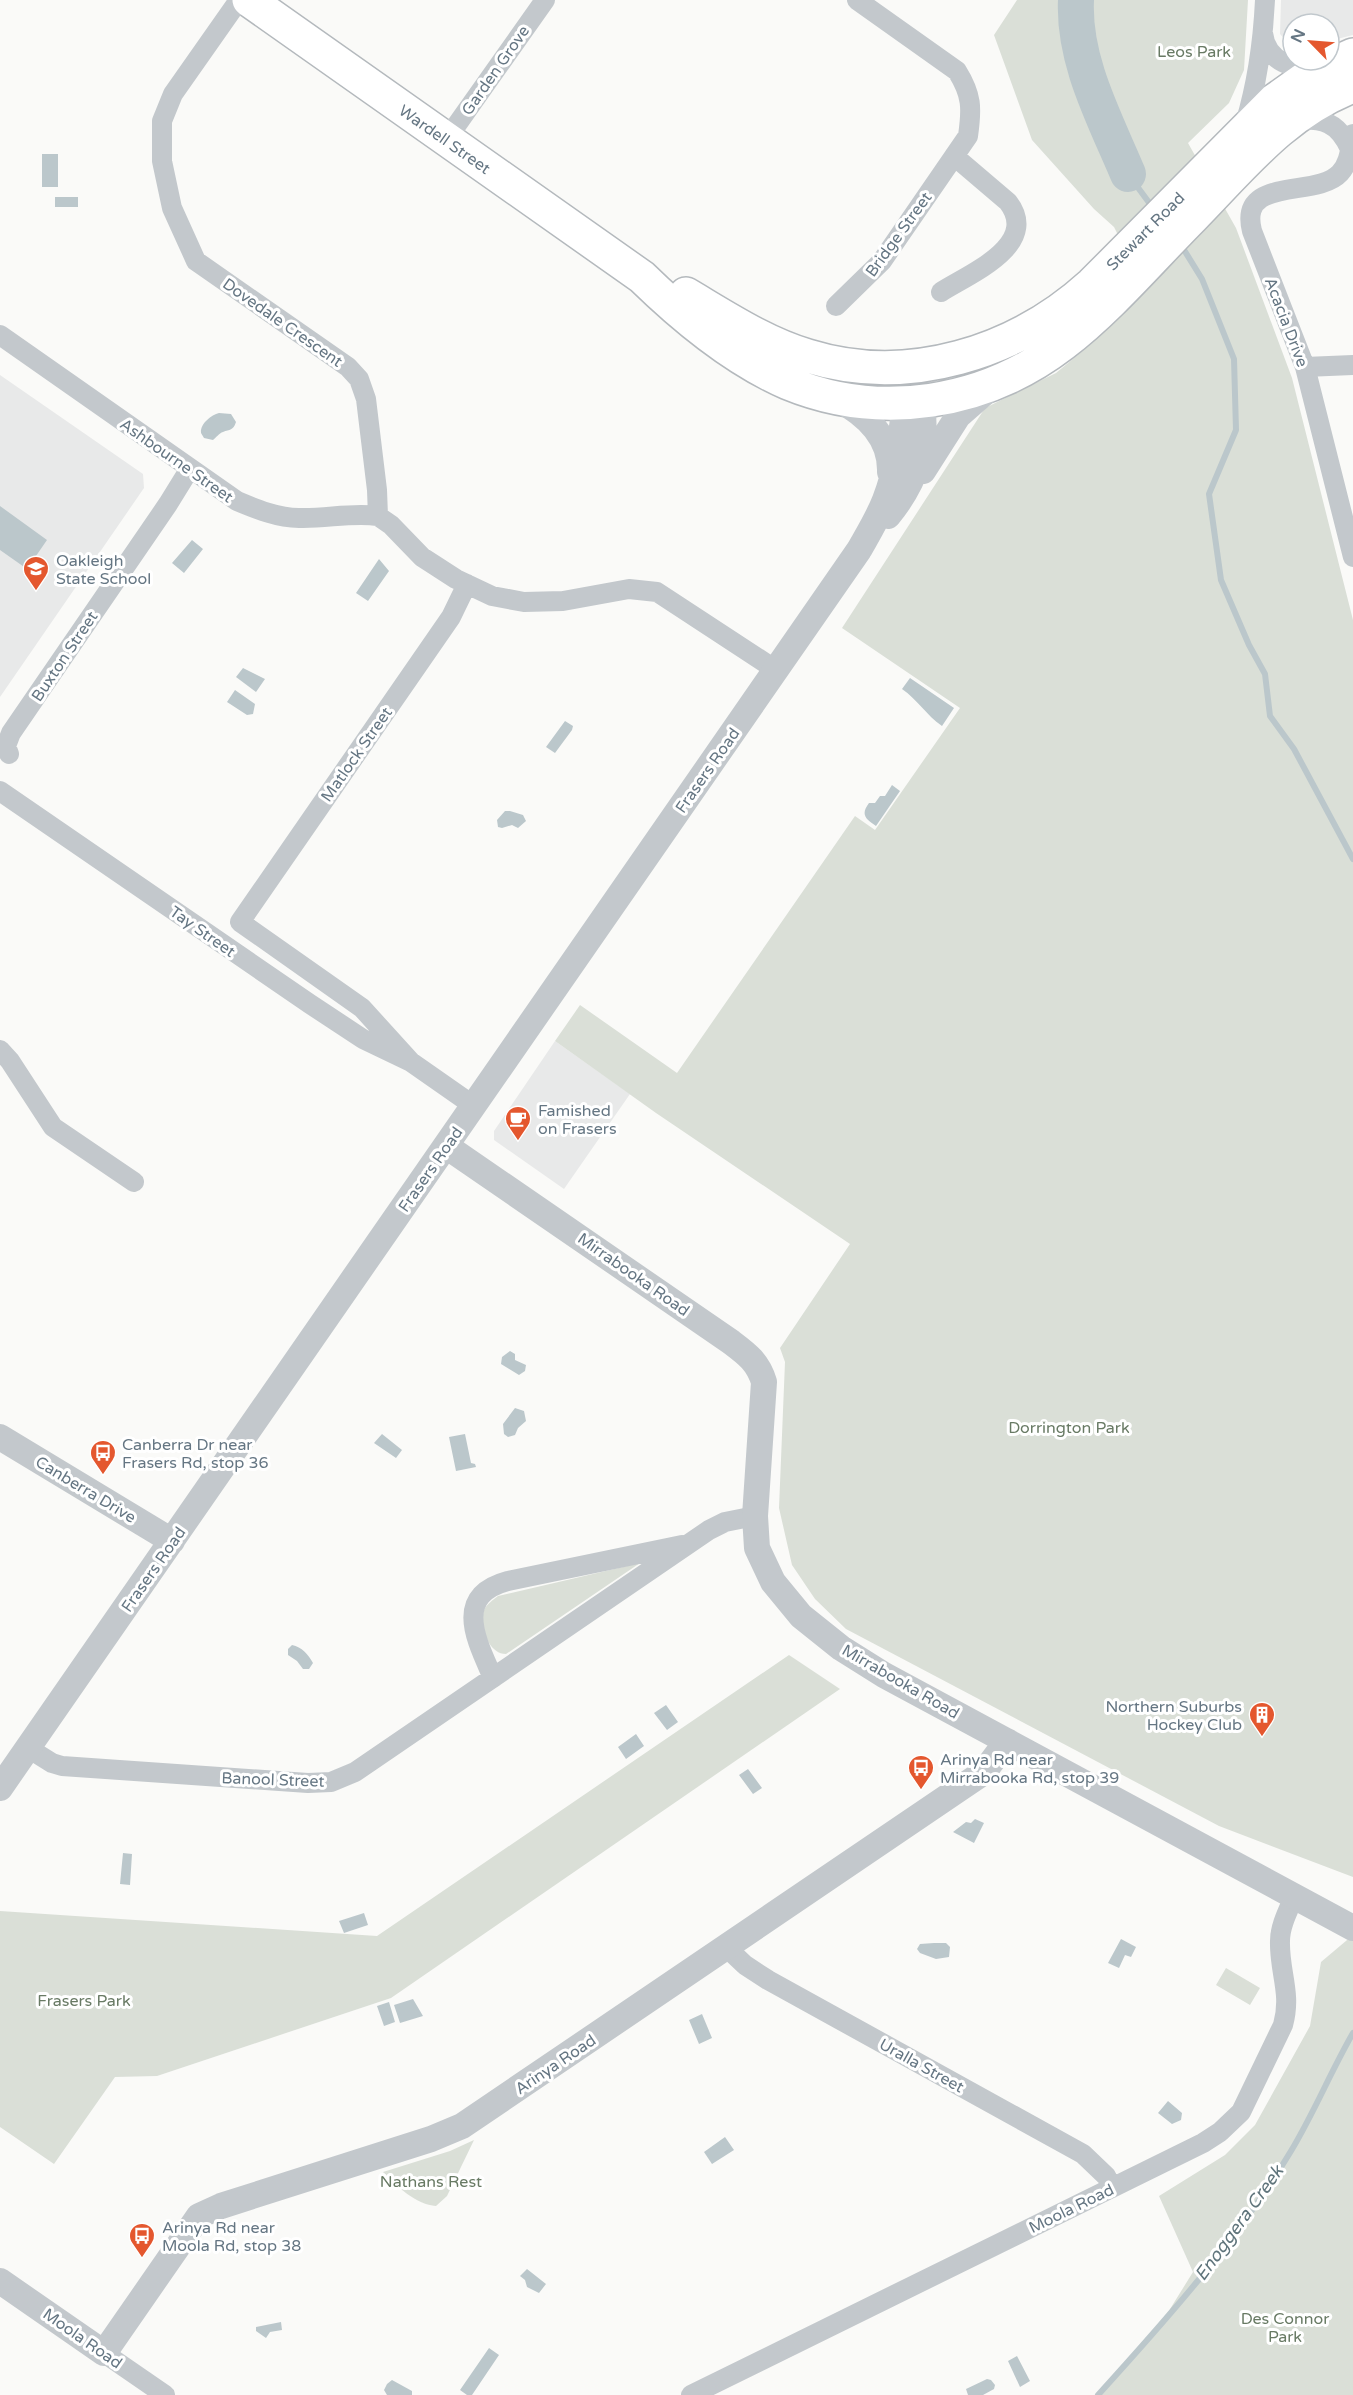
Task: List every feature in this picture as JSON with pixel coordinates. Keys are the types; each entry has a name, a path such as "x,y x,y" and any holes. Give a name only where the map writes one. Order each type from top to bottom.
{"highway":[{"name":"Wardell Street","path":"249,0 642,276 673,308 741,357 789,383 831,396 866,402 914,403"},
{"name":"Stewart Road","path":"1217,175 1244,130 1288,90 1320,72"},
{"name":"Stewart Road","path":"914,403 964,393 1003,380 1036,363 1062,345 1111,282 1217,175 1312,105 1353,86"},
{"name":"Wardell Street","path":"642,276 683,292 750,332 779,346 810,357 864,366 913,366"},
{"name":"Stewart Road","path":"913,366 946,362 969,356 1029,331 1111,282"},
{"path":"913,366 914,403"}],"street":[{"name":"Dovedale Crescent","path":"239,0 173,94 162,121 162,161 172,208 195,261 348,367 359,378 366,399 378,516"},
{"name":"Garden Grove","path":"446,140 545,0"},
{"name":"Bridge Street","path":"836,306 882,261 968,136 972,111 967,87 957,71 857,0"},
{"path":"1244,130 1254,90 1263,33 1265,0"},
{"path":"1263,33 1270,52 1281,61"},
{"name":"Acacia Drive","path":"1290,120 1317,120 1333,125 1345,139 1352,142 1344,167 1330,181 1316,186 1270,193 1258,201 1252,212 1252,231 1305,368 1353,557"},
{"path":"940,292 1003,253 1011,243 1016,225 1013,210 1004,197 954,156"},
{"name":"Ashbourne Street","path":"0,335 189,470 237,501 265,512 297,519 365,514 378,516"},
{"path":"1305,368 1353,365"},
{"path":"907,491 958,416 977,397 1003,380"},
{"name":"Frasers Road","path":"831,396 867,420 886,446 890,474 882,507"},
{"name":"Frasers Road","path":"0,1788 859,550 907,491 921,452 924,422 914,403"},
{"name":"Frasers Road","path":"859,550 882,507 914,403"},
{"name":"Buxton Street","path":"9,754 6,746 11,733 189,470"},
{"path":"378,516 391,525 422,557 492,596 524,602 563,601 629,589 657,592 776,670"},
{"name":"Matlock Street","path":"240,922 451,617 467,584"},
{"name":"Tay Street","path":"0,791 352,1032 411,1062 474,1106"},
{"name":"Tay Street","path":"240,922 362,1008 411,1062"},
{"path":"0,1050 10,1061 53,1126 134,1182"},
{"name":"Mirrabooka Road","path":"446,1146 722,1335 749,1356 760,1368 764,1382 755,1516 757,1548 773,1582 801,1616 841,1648 884,1675 1353,1928"},
{"name":"Canberra Drive","path":"0,1437 172,1541"},
{"name":"Banool Street","path":"28,1748 49,1762 62,1766 299,1783 331,1782 354,1772 709,1530 725,1522 755,1516"},
{"name":"Banool Street","path":"493,1678 472,1624 479,1598 490,1587 508,1581 691,1543"},
{"name":"Arinya Road","path":"104,2353 199,2216 221,2206 458,2129 984,1772 1007,1741"},
{"name":"Moola Road","path":"691,2395 1203,2143 1220,2132 1241,2112 1283,2025 1288,1996 1280,1942 1287,1913 1294,1897"},
{"name":"Uralla Street","path":"726,1947 745,1965 768,1980 1083,2154 1106,2176 1112,2188"},
{"name":"Moola Road","path":"0,2280 165,2395"}],"shaded area":[{"path":"1281,0 1353,0 1353,35 1341,38 1341,12 1281,12 1280,34"},
{"path":"42,154 58,154 58,187 42,187"},
{"path":"55,197 78,197 78,207 55,207"},
{"name":"Oakleigh State School","path":"0,375 143,474 144,488 0,697"},
{"path":"219,413 231,414 236,422 234,427 220,433 213,440 204,438 201,433 202,426"},
{"path":"0,506 47,540 27,569 0,550"},
{"path":"192,540 203,549 184,573 172,563"},
{"path":"379,559 389,571 368,601 356,593"},
{"path":"243,668 265,679 256,692 236,677"},
{"path":"910,678 954,708 942,726 902,689"},
{"path":"235,690 255,704 253,714 247,715 227,702"},
{"path":"565,721 573,726 572,730 555,753 546,747"},
{"path":"892,785 900,791 876,826 867,819 865,811 869,803 875,803 880,796 885,796"},
{"path":"505,811 523,815 526,821 518,828 512,825 498,827 497,820"},
{"path":"555,1041 630,1094 564,1189 494,1140 494,1131"},
{"path":"510,1351 515,1354 515,1360 526,1365 525,1371 519,1375 501,1364 502,1357"},
{"path":"515,1408 524,1411 526,1421 518,1428 515,1435 508,1437 504,1434 503,1424"},
{"path":"382,1434 402,1450 396,1458 374,1443"},
{"path":"465,1434 471,1463 476,1467 456,1471 449,1437"},
{"path":"292,1645 302,1649 309,1657 313,1663 309,1669 303,1669 288,1655 288,1649"},
{"path":"666,1705 678,1722 667,1730 654,1713"},
{"path":"636,1734 644,1746 626,1759 618,1747"},
{"path":"748,1769 762,1788 753,1794 739,1775"},
{"path":"975,1819 984,1823 974,1843 953,1832 966,1822 971,1823"},
{"path":"123,1853 132,1854 130,1885 120,1884"},
{"path":"364,1913 368,1925 344,1933 339,1921"},
{"path":"1121,1939 1136,1947 1131,1957 1125,1955 1119,1968 1108,1963"},
{"path":"946,1943 950,1947 949,1957 936,1959 920,1953 917,1949 920,1944"},
{"path":"413,1999 423,2016 400,2023 394,2005"},
{"path":"389,2002 395,2022 384,2026 377,2006"},
{"path":"702,2014 712,2038 699,2044 689,2020"},
{"path":"1168,2101 1182,2113 1181,2120 1172,2124 1158,2113"},
{"path":"725,2137 734,2150 712,2164 704,2152"},
{"path":"527,2269 546,2284 539,2293 527,2287 525,2280 520,2276"},
{"path":"281,2322 282,2330 270,2332 266,2338 256,2331 256,2327"},
{"path":"489,2348 499,2355 472,2395 467,2395 460,2390"},
{"path":"1017,2356 1030,2381 1020,2387 1008,2361"},
{"path":"987,2379 995,2385 994,2389 983,2395 968,2395 966,2389"},
{"path":"392,2380 412,2391 412,2395 387,2395 384,2390"}],"green space":[{"name":"Dorrington Park","path":"1017,0 1248,0 1244,70 1229,103 1188,143 1236,228 1292,378 1353,620 1353,1877 1219,1826 846,1629 815,1599 792,1565 779,1508 785,1362 780,1348 850,1244 656,1113 555,1041 580,1005 677,1073 855,816 875,830 960,708 842,628 985,408 1056,373 1091,344 1146,291 1114,227 1094,209 1032,140 994,35"},
{"path":"640,1563 506,1654 494,1649 486,1638 483,1623 484,1610 498,1596"},
{"name":"Frasers Park","path":"789,1655 840,1689 391,1998 157,2076 115,2077 54,2164 0,2127 0,1911 377,1936"},
{"name":"Des Connor Park","path":"1353,1935 1353,2395 1098,2395 1157,2330 1193,2272 1159,2196 1225,2155 1255,2125 1310,2026 1321,1962"},
{"path":"1226,1968 1260,1988 1250,2005 1216,1985"},
{"name":"Nathans Rest","path":"474,2140 447,2196 436,2206 414,2198 400,2189 383,2172 450,2151"}],"waterway":[{"name":"Enoggera Creek","path":"1076,0 1076,23 1085,67 1128,174"},
{"name":"Enoggera Creek","path":"1128,174 1153,208"},
{"name":"Enoggera Creek","path":"1181,245 1202,279 1234,359 1236,430 1209,494 1221,580 1249,645 1265,674 1270,716 1294,749 1353,859"},
{"name":"Enoggera Creek","path":"1098,2395 1200,2278 1271,2183 1299,2137 1353,2033"}],"place":[{"name":"Oakleigh State School","path":"36,592"},
{"name":"Famished on Frasers","path":"518,1142"},
{"name":"Canberra Dr near Frasers Rd, stop 36","path":"103,1476"},
{"name":"Northern Suburbs Hockey Club","path":"1262,1738"},
{"name":"Arinya Rd near Mirrabooka Rd, stop 39","path":"921,1791"},
{"name":"Arinya Rd near Moola Rd, stop 38","path":"142,2259"}],"park label":[{"name":"Leos Park","path":"1194,51"}]}
